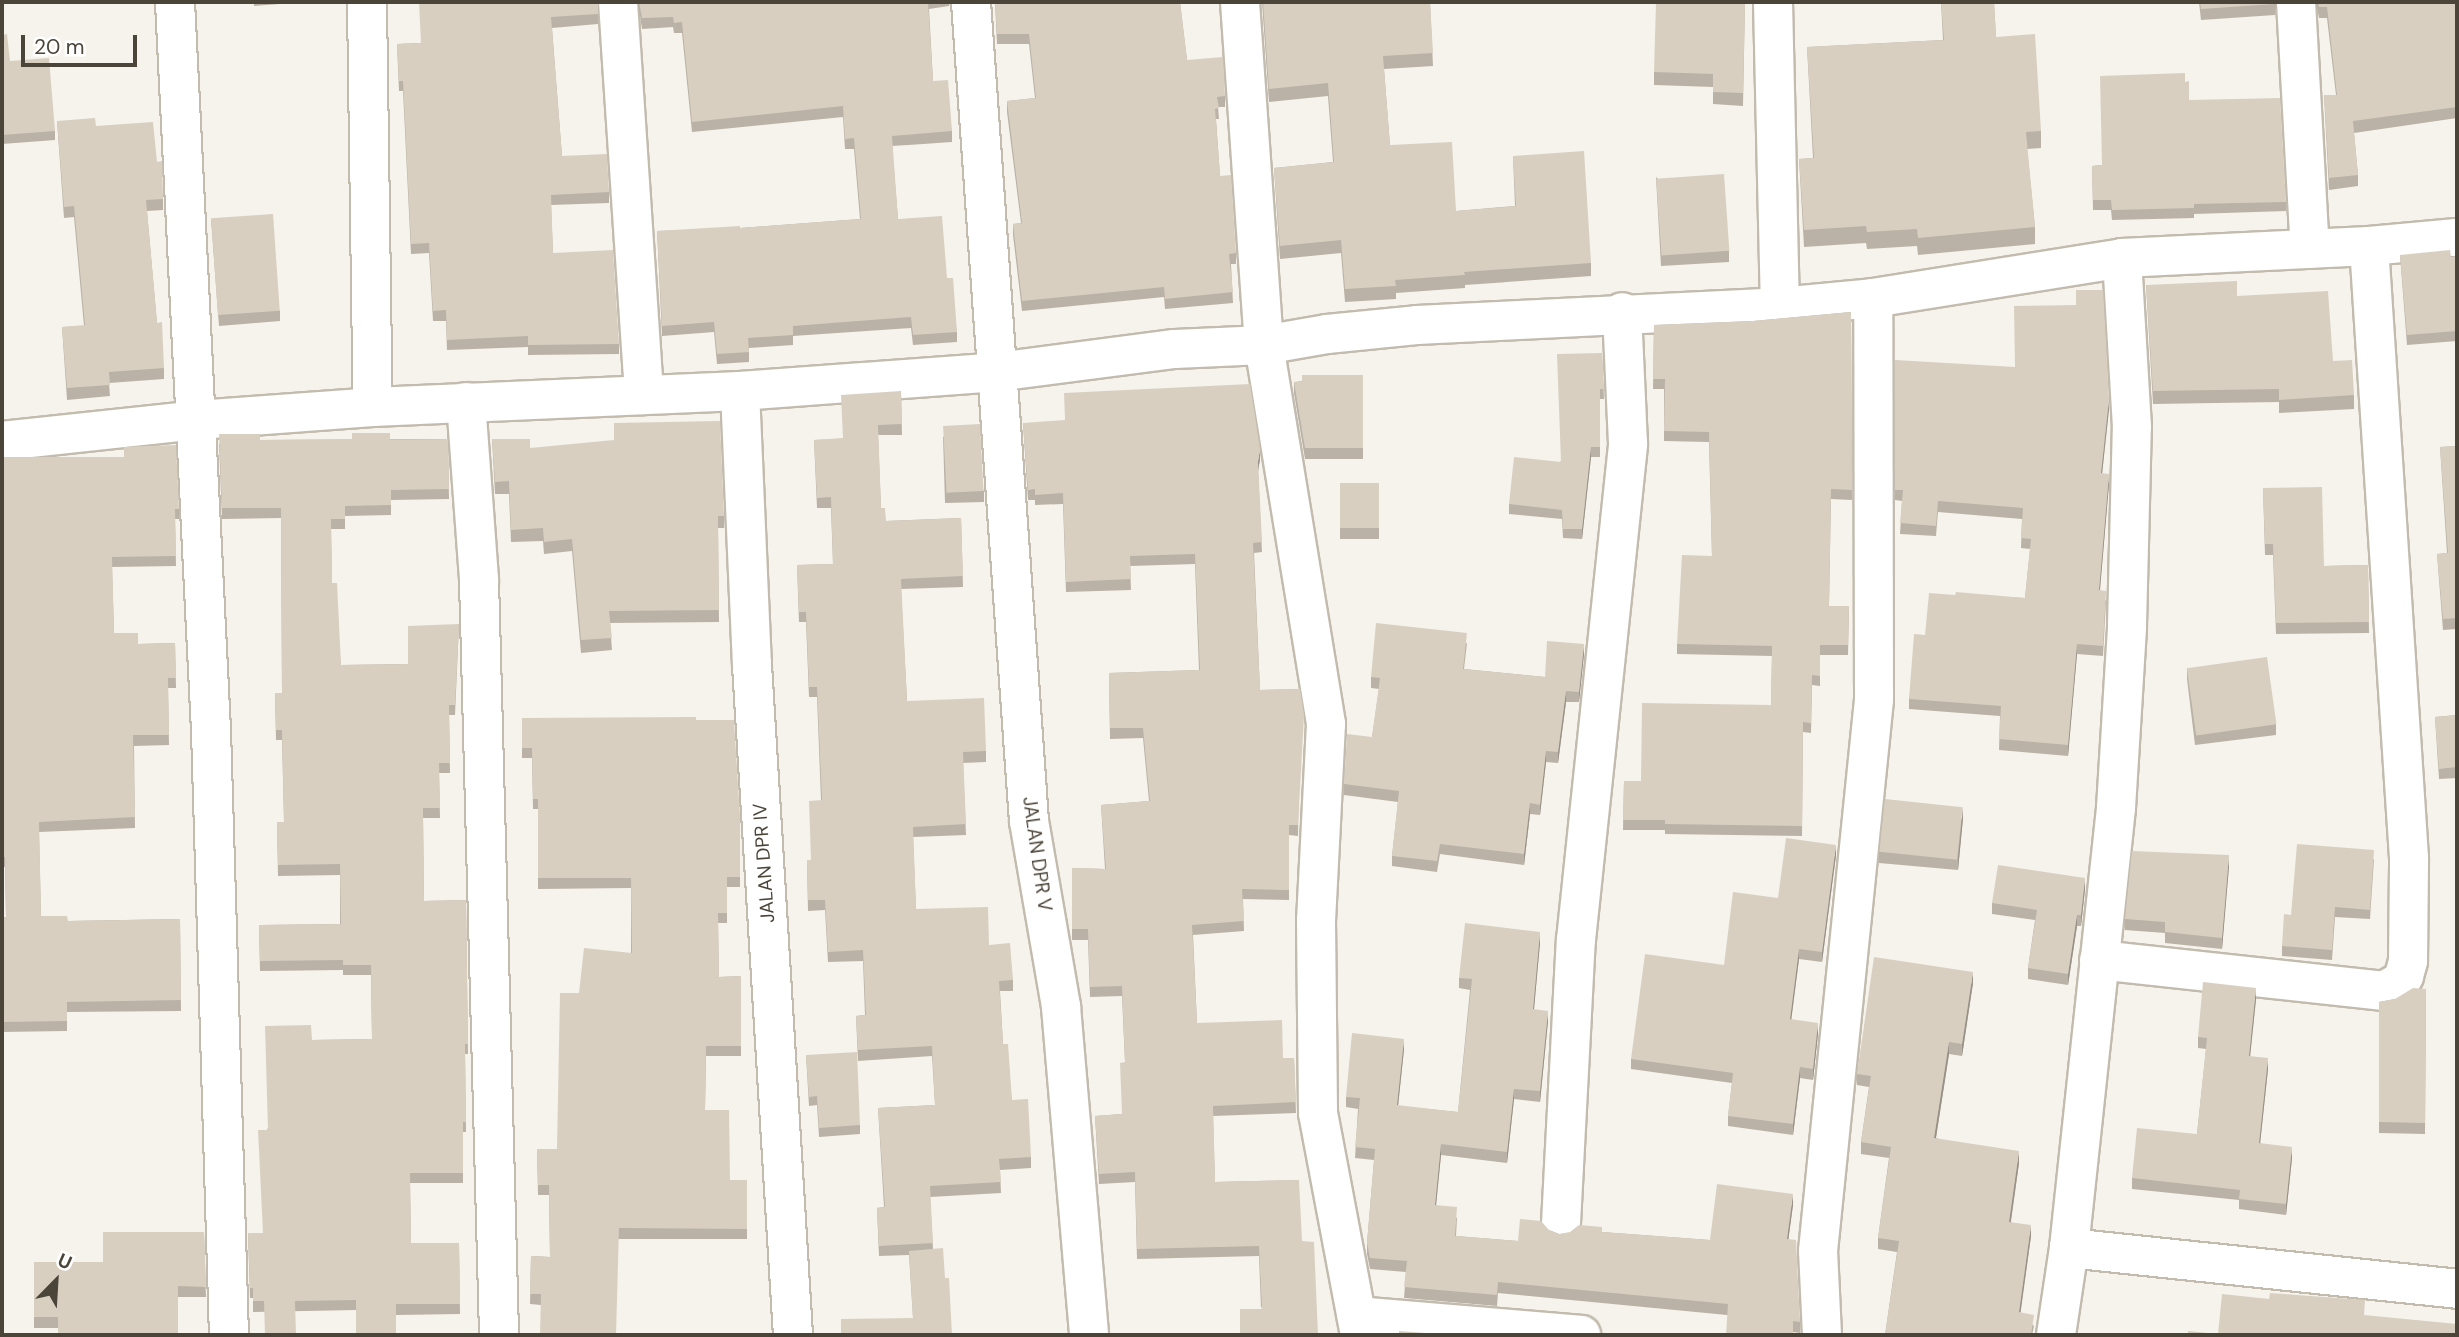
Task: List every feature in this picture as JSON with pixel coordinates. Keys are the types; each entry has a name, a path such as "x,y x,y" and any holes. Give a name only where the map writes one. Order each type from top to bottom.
{"street":[{"path":"175,2 212,743 229,1335"},
{"path":"367,2 373,407"},
{"path":"618,2 644,395"},
{"name":"JALAN DPR V","path":"971,2 1029,821 1061,1007 1089,1335"},
{"path":"1240,2 1264,345 1326,724 1316,920 1318,1114 1358,1326 1581,1335"},
{"path":"1773,2 1780,307"},
{"path":"2296,2 2311,248"},
{"path":"2,441 197,420 373,407 740,391 997,372 1175,349 1264,345 1327,334 1417,325 1780,307 1873,298 2122,258 2369,246 2457,238"},
{"path":"2099,960 2384,991 2401,981 2404,976 2408,961 2409,858 2369,246"},
{"path":"2056,1335 2116,808 2127,626 2132,427 2122,258"},
{"path":"1822,1335 1818,1251 1874,700 1873,298"},
{"path":"1561,1223 1576,940 1628,444 1622,313"},
{"name":"JALAN DPR IV","path":"740,391 752,665 793,1335"},
{"path":"466,402 480,580 499,1335"},
{"path":"2068,1248 2457,1289"}],"building":[{"path":"419,2 598,2 598,14 551,17 562,156 607,154 609,192 551,195 553,253 613,250 619,344 528,345 528,336 447,340 446,310 433,311 429,243 411,244 403,81 399,81 397,44 421,43"},
{"path":"639,2 928,2 933,81 948,80 952,131 892,136 898,219 942,216 947,278 953,278 957,332 913,335 911,317 793,326 793,335 748,338 749,352 717,354 714,322 662,326 657,231 861,219 854,138 845,139 843,106 692,122 682,22 674,23 673,17 642,18"},
{"path":"995,2 1180,2 1187,60 1223,57 1225,96 1217,97 1219,108 1215,109 1220,176 1231,175 1236,253 1229,254 1233,292 1165,299 1164,287 1022,301 1013,224 1022,223 1007,101 1036,98 1029,34 997,34"},
{"path":"1263,2 1430,2 1433,53 1383,56 1390,145 1452,142 1456,211 1516,206 1513,156 1584,151 1591,263 1464,272 1465,275 1395,280 1396,286 1345,289 1341,240 1280,246 1274,168 1334,162 1328,83 1269,89"},
{"path":"1656,2 1745,2 1743,93 1713,92 1713,74 1654,72"},
{"path":"1941,2 1994,2 1996,37 2035,34 2041,131 2026,132 2035,227 1918,238 1917,229 1867,232 1866,226 1804,230 1799,159 1814,158 1807,47 1944,40"},
{"path":"2200,2 2275,2 2275,4 2201,9"},
{"path":"2318,2 2457,2 2457,107 2353,121 2358,175 2329,178 2324,95 2337,95 2327,7 2319,7"},
{"path":"7,34 10,61 49,58 55,131 2,135 2,35"},
{"path":"2185,73 2185,82 2189,81 2189,100 2280,98 2286,202 2194,204 2194,208 2112,210 2111,200 2093,200 2092,166 2102,165 2100,76"},
{"path":"95,118 96,126 153,122 157,162 162,161 163,199 146,200 157,323 162,322 164,368 109,372 110,385 67,388 62,327 85,325 74,206 64,207 57,121"},
{"path":"1724,174 1729,251 1662,256 1656,179"},
{"path":"273,214 280,311 218,315 211,218"},
{"path":"2450,250 2451,257 2457,256 2457,331 2407,335 2400,255"},
{"path":"2237,281 2237,296 2328,291 2333,361 2352,360 2354,395 2279,400 2279,389 2153,391 2146,285"},
{"path":"2076,290 2103,290 2109,399 2101,473 2109,474 2099,590 2106,591 2103,646 2077,644 2068,745 1999,739 2001,706 1909,699 1914,634 1925,635 1929,593 1955,595 1956,592 2025,598 2031,539 2021,538 2023,508 1938,501 1936,526 1900,523 1903,490 1895,490 1895,360 2015,367 2014,306 2076,305"},
{"path":"1851,312 1852,490 1831,489 1829,606 1849,606 1848,645 1820,645 1820,676 1812,675 1811,723 1803,722 1802,826 1665,824 1665,820 1623,820 1624,781 1641,781 1642,703 1771,705 1772,646 1677,644 1682,555 1712,556 1709,432 1664,431 1665,379 1653,379 1654,325 1753,321"},
{"path":"1602,353 1604,389 1600,389 1600,447 1591,447 1582,529 1563,529 1562,510 1509,504 1514,457 1561,462 1557,354"},
{"path":"1302,375 1363,375 1363,448 1305,448 1294,382 1302,382"},
{"path":"1250,384 1260,449 1258,462 1262,542 1253,543 1260,690 1300,689 1304,715 1298,825 1289,825 1289,890 1242,889 1244,921 1192,925 1197,1023 1282,1020 1283,1058 1294,1058 1296,1102 1213,1106 1215,1182 1299,1180 1302,1241 1314,1242 1318,1335 1240,1335 1240,1309 1262,1309 1259,1246 1137,1249 1135,1172 1099,1174 1095,1116 1122,1114 1120,1063 1125,1062 1122,986 1090,987 1088,929 1072,929 1072,868 1106,869 1101,805 1150,801 1143,728 1110,728 1109,673 1200,670 1195,554 1130,556 1131,579 1066,582 1063,493 1035,495 1035,489 1028,490 1023,423 1065,420 1064,393"},
{"path":"901,391 902,424 878,425 881,508 885,508 886,521 961,518 963,576 901,579 907,701 984,698 986,751 963,752 966,824 913,827 916,909 988,907 989,945 1010,943 1013,980 999,981 1003,1044 1008,1044 1012,1100 1028,1099 1031,1157 999,1159 1001,1182 930,1186 933,1243 879,1246 877,1208 885,1207 878,1108 935,1105 932,1046 858,1050 856,1016 866,1015 863,950 828,952 825,900 808,900 807,860 811,860 809,801 822,800 817,687 809,687 806,612 799,612 797,565 833,564 831,497 817,498 814,440 843,438 841,395"},
{"path":"720,421 724,516 718,516 719,610 609,611 612,638 581,640 572,539 544,542 543,528 511,530 509,481 495,482 492,439 530,439 530,448 614,440 614,423"},
{"path":"980,424 984,491 947,493 943,426"},
{"path":"352,433 390,433 390,440 448,439 449,489 391,490 391,505 345,506 345,519 331,519 332,583 337,583 341,665 408,664 408,626 459,624 455,705 449,705 450,763 439,763 440,808 423,808 424,901 466,900 468,1044 465,1044 466,1122 463,1122 463,1173 410,1173 411,1243 459,1243 460,1304 396,1304 396,1335 356,1335 356,1300 295,1301 296,1335 265,1335 264,1301 253,1301 253,1288 250,1288 248,1233 263,1233 258,1130 268,1130 265,1026 311,1025 312,1040 372,1039 371,965 343,965 343,960 260,961 259,925 341,924 340,864 278,865 277,822 284,822 282,730 276,730 275,693 282,693 281,508 222,508 219,434 260,434 260,440 352,439"},
{"path":"176,445 179,509 175,509 176,556 112,557 114,633 138,633 138,644 175,643 176,678 168,678 169,735 133,735 135,817 39,822 41,916 67,916 68,921 180,919 181,1000 67,1002 67,1021 2,1022 2,917 6,917 5,857 2,857 2,457 124,457 124,447"},
{"path":"2457,446 2457,618 2443,619 2437,554 2448,553 2440,447"},
{"path":"1340,483 1379,483 1379,528 1340,528"},
{"path":"2322,487 2324,566 2368,565 2369,622 2276,623 2273,544 2265,544 2263,488"},
{"path":"1376,623 1467,633 1463,669 1545,677 1547,641 1584,644 1579,692 1566,691 1558,752 1546,751 1540,805 1530,803 1524,854 1440,844 1437,861 1392,856 1399,791 1344,784 1347,734 1372,737 1380,678 1371,677"},
{"path":"2267,657 2276,724 2196,736 2187,668"},
{"path":"2457,715 2457,767 2439,769 2435,717"},
{"path":"696,717 696,720 734,720 740,816 740,877 727,877 727,913 718,913 719,977 741,976 741,1046 706,1046 705,1110 729,1110 730,1180 747,1180 747,1229 619,1228 616,1335 540,1335 541,1294 530,1294 531,1256 550,1257 549,1185 538,1185 537,1149 557,1149 560,993 579,993 584,948 632,953 631,878 538,878 538,799 533,799 532,748 522,748 522,718"},
{"path":"1885,799 1963,807 1957,860 1879,852"},
{"path":"1786,838 1836,845 1822,952 1799,949 1790,1019 1818,1023 1813,1069 1800,1067 1793,1124 1728,1116 1733,1073 1631,1059 1645,954 1724,965 1733,892 1778,898"},
{"path":"2297,844 2374,850 2370,910 2335,907 2332,950 2282,946 2284,914 2291,915"},
{"path":"2132,851 2229,855 2222,938 2165,932 2165,922 2125,919"},
{"path":"1998,865 2085,878 2081,915 2077,915 2068,974 2028,968 2037,910 1992,903"},
{"path":"1465,923 1540,932 1533,1009 1548,1011 1540,1091 1514,1089 1507,1152 1441,1144 1435,1205 1457,1207 1455,1236 1518,1241 1520,1219 1541,1221 1549,1230 1559,1234 1570,1232 1579,1225 1602,1227 1602,1232 1710,1240 1717,1184 1793,1194 1787,1239 1796,1240 1800,1322 1793,1321 1793,1335 1726,1335 1728,1304 1498,1282 1497,1295 1404,1287 1407,1261 1370,1258 1367,1243 1375,1149 1355,1147 1360,1098 1346,1097 1352,1033 1404,1039 1397,1105 1458,1112 1472,979 1459,978"},
{"path":"1874,957 1973,972 1962,1044 1949,1042 1934,1138 2019,1151 2009,1222 2031,1225 2019,1312 2034,1315 2031,1335 1885,1335 1899,1241 1878,1238 1891,1147 1861,1142 1871,1076 1857,1074"},
{"path":"2203,982 2256,988 2249,1056 2268,1058 2259,1143 2292,1147 2286,1204 2239,1199 2240,1190 2132,1178 2137,1128 2197,1134 2207,1038 2198,1037"},
{"path":"2413,988 2426,989 2425,1123 2379,1122 2379,1002 2395,999"},
{"path":"857,1052 860,1125 819,1128 817,1096 809,1097 806,1055"},
{"path":"103,1232 204,1232 206,1287 178,1286 178,1335 58,1335 58,1317 34,1317 34,1262 103,1262"},
{"path":"943,1248 945,1278 949,1278 952,1335 841,1335 841,1319 913,1318 909,1251"},
{"path":"2270,1293 2365,1300 2364,1315 2457,1324 2457,1335 2188,1335 2188,1331 2218,1334 2222,1294 2269,1299"},
{"path":"1399,1331 1452,1335 1399,1335"}]}
